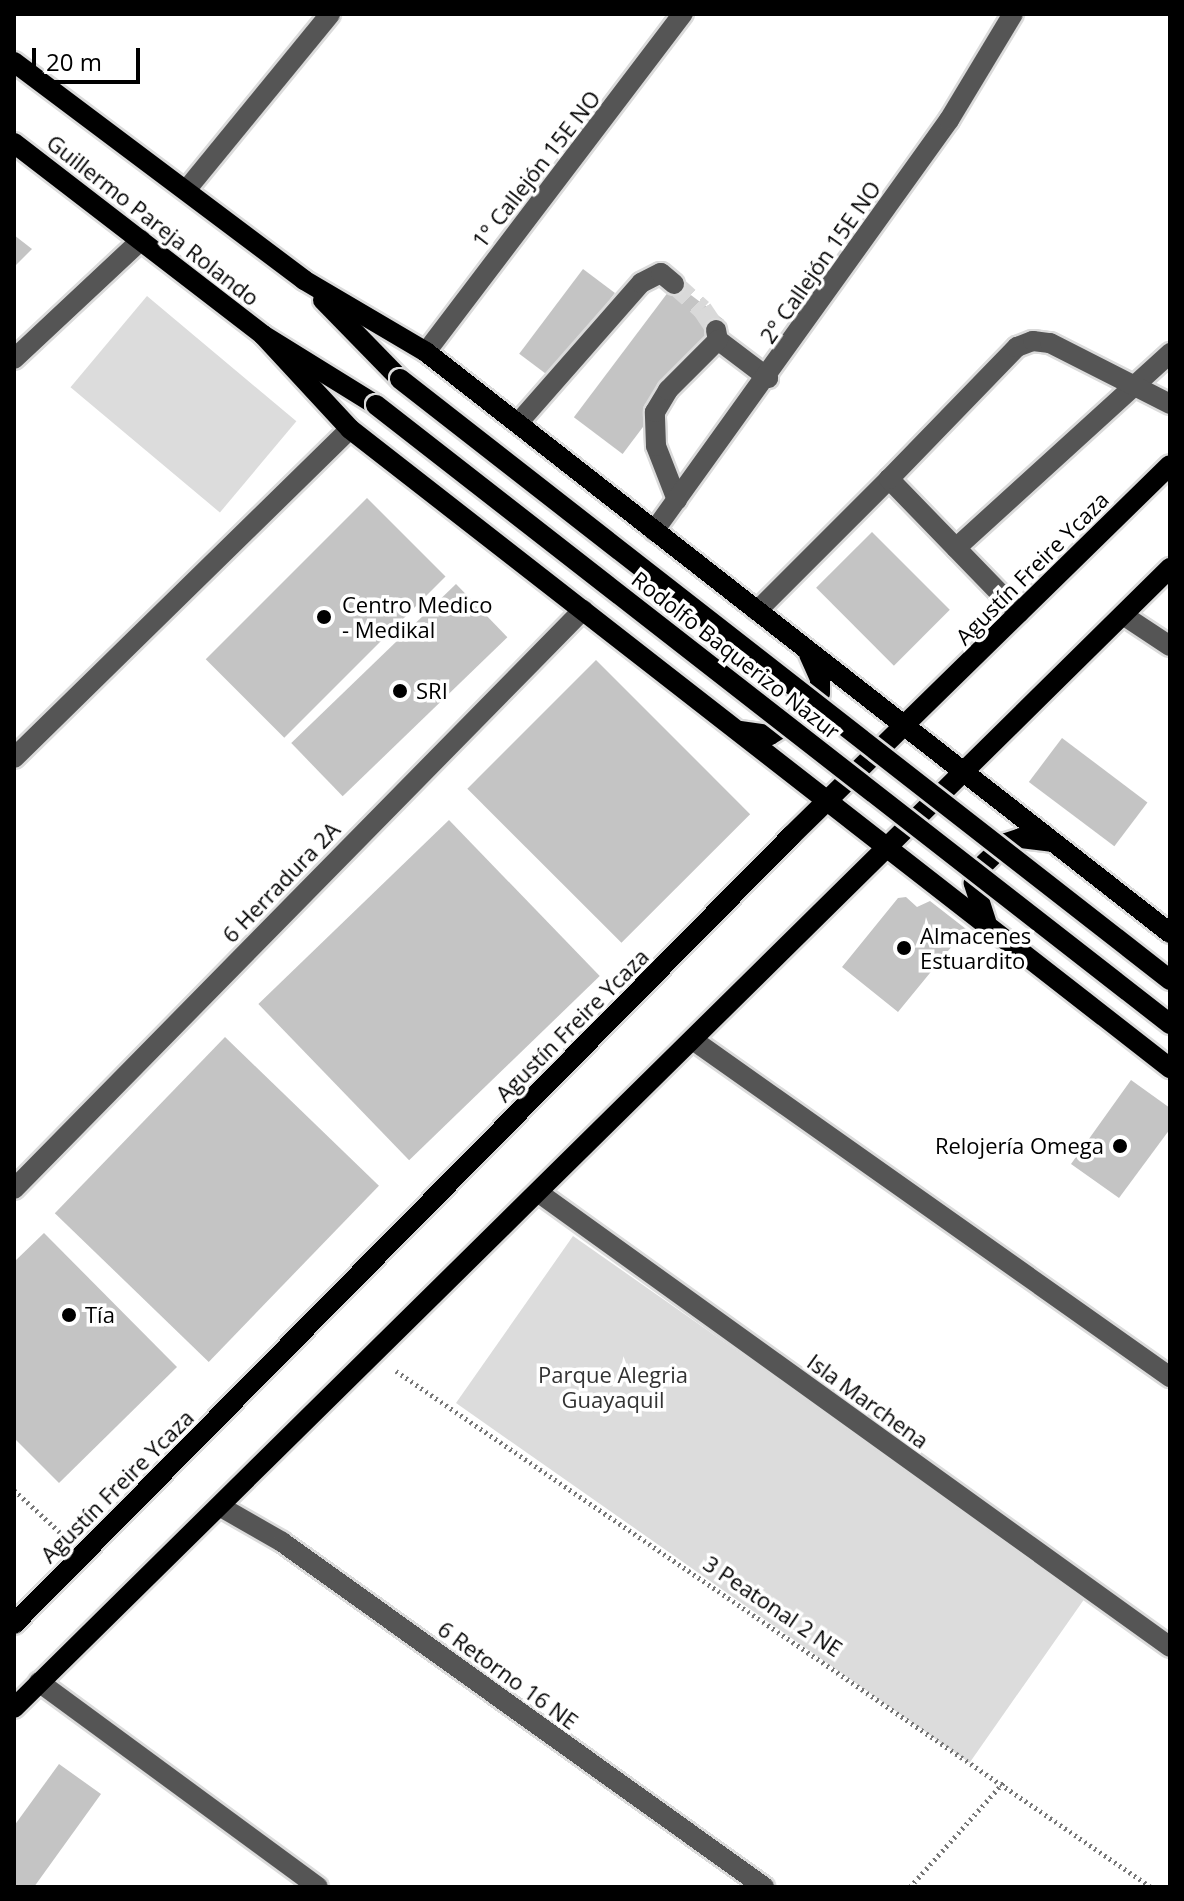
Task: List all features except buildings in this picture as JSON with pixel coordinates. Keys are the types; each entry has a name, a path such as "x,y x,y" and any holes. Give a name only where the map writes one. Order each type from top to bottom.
{"main road":[{"name":"Guillermo Pareja Rolando","path":"14,62 187,189 304,280"},
{"name":"Guillermo Pareja Rolando","path":"14,143 263,335"},
{"path":"304,280 426,352 519,422 1170,933"},
{"name":"Rodolfo Baquerizo Nazur","path":"304,280 400,379 1170,980"},
{"path":"263,335 350,429 1170,1068"},
{"name":"Rodolfo Baquerizo Nazur","path":"263,335 376,405 1170,1024"},
{"name":"Agustín Freire Ycaza","path":"14,1624 827,801 1170,465"},
{"path":"14,1708 889,849 1170,568"},
{"path":"736,730 770,735 811,710 820,693 820,679 805,648"},
{"path":"990,927 975,897 974,883 982,866 1006,843 1021,838 1055,843"}],"street":[{"path":"187,189 330,14"},
{"name":"1° Callejón 15E NO","path":"426,352 683,14"},
{"name":"2° Callejón 15E NO","path":"654,531 768,378 949,120 1013,14"},
{"path":"14,359 141,240"},
{"path":"519,422 641,283 661,273 674,284"},
{"path":"677,500 656,446 655,412 668,390 717,335 768,378"},
{"path":"757,611 1017,347 1033,341 1050,343 1136,384 1170,404"},
{"path":"956,548 1170,353"},
{"path":"14,758 350,429"},
{"path":"889,479 1019,613"},
{"name":"6 Herradura 2A","path":"14,1189 583,610"},
{"path":"1123,615 1170,646"},
{"path":"693,1040 1170,1377"},
{"name":"Isla Marchena","path":"539,1193 1170,1647"},
{"name":"6 Retorno 16 NE","path":"221,1507 282,1542 764,1887"},
{"path":"39,1682 318,1887"}],"path":[{"name":"3 Peatonal 2 NE","path":"374,1356 1004,1782 1151,1887"},
{"path":"14,1490 85,1554"},
{"path":"910,1887 1004,1782"}],"green space":[{"path":"147,296 296,421 220,513 71,387"},
{"name":"Parque Alegria Guayaquil","path":"573,1236 1087,1596 970,1763 456,1403"}],"tunnel":[{"path":"674,284 702,309 716,330"}],"place":[{"name":"Centro Medico - Medikal","path":"324,617"},
{"name":"SRI","path":"400,691"},
{"name":"Almacenes Estuardito","path":"904,948"},
{"name":"Relojería Omega","path":"1120,1146"},
{"name":"Tía","path":"69,1315"}]}
